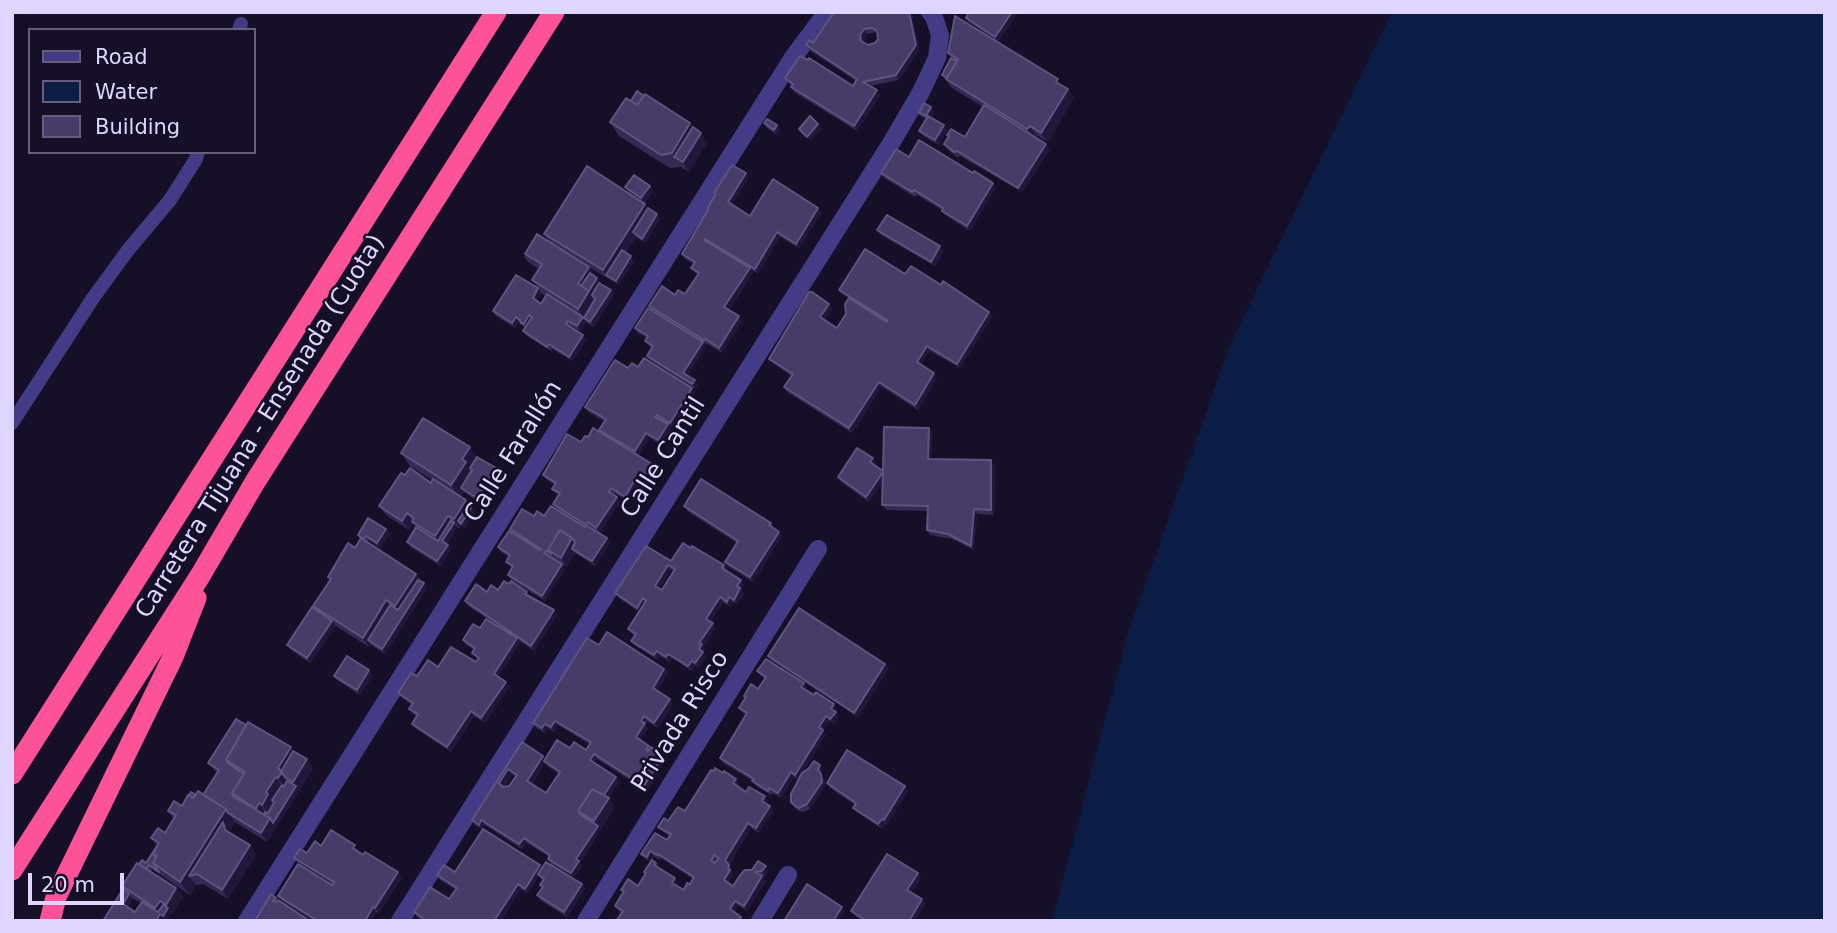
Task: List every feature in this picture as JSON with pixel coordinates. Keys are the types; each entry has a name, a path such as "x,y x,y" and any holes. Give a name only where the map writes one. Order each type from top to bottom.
{"highway":[{"name":"Carretera Tijuana - Ensenada (Cuota)","path":"12,774 496,12"},
{"name":"Carretera Tijuana - Ensenada (Cuota)","path":"12,870 554,12"},
{"path":"50,921 56,897 173,657 191,613 200,576"}],"street":[{"name":"Calle Farallón","path":"247,921 784,71 827,12"},
{"name":"Calle Cantil","path":"400,921 921,92 937,58 940,35 930,12"},
{"name":"Privada Risco","path":"586,921 818,549"},
{"path":"760,921 788,875"}],"lane":[{"path":"12,423 93,298 128,250 170,200 197,154"}],"water":[{"path":"1392,12 1825,12 1825,921 1052,921 1127,636 1230,345"}],"building":[{"path":"834,12 909,12 916,45 896,75 863,82 877,90 854,126 791,87 793,84 785,78 800,56 808,60 809,58 853,86 857,79 806,45 809,40 813,43","holes":["872,28 877,31 878,39 875,43 868,45 861,41 860,35 864,29"]},
{"path":"969,12 1012,12 995,37 966,18"},
{"path":"955,16 1058,79 1056,82 1068,89 1041,133 1030,126 1027,129 946,79 958,59 948,53"},
{"path":"951,58 957,61 947,78 942,75"},
{"path":"637,91 644,96 637,105 631,101"},
{"path":"645,94 690,123 672,153 661,155 610,122 626,98 637,105"},
{"path":"924,103 931,107 926,116 919,113"},
{"path":"984,105 1046,144 1018,188 944,144 951,129 965,137"},
{"path":"810,116 818,124 807,137 799,129"},
{"path":"928,116 944,125 935,140 919,131"},
{"path":"767,119 777,125 774,130 764,123"},
{"path":"693,127 701,133 683,162 674,157"},
{"path":"919,140 993,183 967,226 914,190 912,192 881,173 896,149 909,157"},
{"path":"732,165 746,173 728,202 750,216 773,179 818,208 796,244 777,232 755,269 704,240 750,268 724,307 739,316 719,348 649,306 662,286 675,295 678,290 685,294 699,273 691,268 695,262 682,254"},
{"path":"587,166 645,204 603,270 544,234"},
{"path":"634,175 650,186 641,198 625,187"},
{"path":"648,208 657,214 642,239 633,232"},
{"path":"887,215 940,246 931,262 877,230"},
{"path":"537,234 589,267 578,284 589,291 578,309 532,280 542,264 525,254"},
{"path":"865,249 905,274 911,266 941,285 943,281 989,312 957,364 927,346 917,362 934,373 915,405 879,382 849,428 784,387 793,374 769,359 809,292 829,304 820,317 837,328 846,314 845,304 849,298 887,322 839,290"},
{"path":"622,250 631,256 616,281 606,275"},
{"path":"590,273 597,278 589,291 581,286"},
{"path":"516,275 538,288 533,298 541,304 547,294 583,317 577,326 568,321 566,324 583,335 569,357 549,344 547,347 523,331 532,317 529,315 524,324 516,317 512,323 493,311"},
{"path":"599,283 611,290 590,322 584,318 595,299 592,295"},
{"path":"648,308 703,342 683,373 695,380 692,384 647,356 653,346 645,341 648,336 635,328"},
{"path":"644,358 692,388 670,423 657,415 655,417 668,424 658,440 646,433 635,451 599,430 606,419 585,407 615,360 628,368 632,363 638,367"},
{"path":"423,418 470,447 462,459 466,462 451,485 401,453"},
{"path":"884,427 929,428 928,459 991,460 991,510 974,509 971,546 948,534 927,530 928,506 882,505 883,472 866,497 838,477 857,448 873,458 870,462 883,471"},
{"path":"593,428 652,464 641,480 635,479 625,497 611,488 609,492 617,497 596,528 588,522 586,525 553,504 560,493 552,489 556,483 543,475 567,434 581,442"},
{"path":"477,457 496,468 477,498 461,488"},
{"path":"410,468 431,483 433,479 466,500 454,519 448,516 435,536 412,522 414,518 407,513 402,521 379,506 401,473 405,475"},
{"path":"701,479 771,523 769,525 779,532 750,577 725,562 738,541 684,506"},
{"path":"468,506 471,508 461,524 458,521"},
{"path":"551,506 607,538 592,561 572,549 575,542 560,530 548,550 551,554 546,551 544,553 562,564 542,596 508,575 513,566 506,562 510,555 498,547 509,531 540,550 510,529 522,509 534,516 537,511 544,516"},
{"path":"368,518 386,529 377,543 366,536 363,539 358,535"},
{"path":"451,520 454,523 442,541 448,545 437,561 407,542 416,527 438,541"},
{"path":"560,530 572,538 561,558 548,550"},
{"path":"361,538 416,574 395,606 386,600 363,638 313,606 331,579 328,577 348,543 355,548"},
{"path":"683,543 724,565 722,568 741,580 734,600 729,597 727,602 720,597 706,619 713,623 699,643 702,644 699,649 703,652 695,663 692,661 688,666 668,654 666,657 657,651 654,655 631,641 636,634 628,629 646,601 643,598 637,608 615,593 646,546 671,561","holes":["668,565 675,569 662,590 655,586"]},
{"path":"418,580 424,583 382,649 368,640 390,605 398,610"},
{"path":"504,581 509,584 511,581 527,592 525,594 554,610 531,646 465,601 476,584 487,592 491,585 498,590"},
{"path":"312,607 332,621 307,658 287,645"},
{"path":"799,608 885,664 854,713 768,656"},
{"path":"486,619 517,638 494,674 506,682 481,718 471,711 447,747 412,724 418,714 409,709 413,703 398,693 411,673 417,676 428,660 438,667 451,647 476,662 479,658 472,653 475,648 463,640 473,624 480,628"},
{"path":"607,632 664,669 653,688 670,699 654,723 644,716 641,721 645,723 636,737 649,746 646,749 648,751 651,747 660,753 657,756 661,759 644,786 594,754 590,760 616,777 604,795 592,789 578,811 598,826 576,859 579,861 571,873 548,859 550,855 524,838 519,844 481,820 479,825 472,820 522,742 543,756 527,781 546,793 560,772 544,761 557,740 570,748 574,742 586,750 591,742 555,721 551,727 545,724 542,728 533,723 587,638 599,645","holes":["508,769 517,775 509,786 503,787 499,783"]},
{"path":"347,656 369,670 357,690 334,676"},
{"path":"766,659 804,683 801,687 814,695 816,692 834,704 831,709 836,712 830,719 826,716 819,727 823,730 795,775 791,772 778,793 769,788 768,791 720,758 747,713 739,708 746,697 744,696 751,684 758,689 766,677 757,671"},
{"path":"236,719 246,725 226,760 244,774 232,793 234,797 270,818 261,833 203,795 219,770 208,763"},
{"path":"248,722 291,747 278,768 282,772 266,792 268,794 262,805 259,803 256,809 232,793 245,772 226,760"},
{"path":"847,750 905,786 884,820 878,824 853,808 856,803 827,783"},
{"path":"293,751 307,759 293,782 281,772"},
{"path":"814,761 820,765 818,770 822,782 807,804 799,808 791,802 791,794 802,773"},
{"path":"715,768 723,773 724,771 736,779 733,783 746,792 749,787 765,796 762,801 770,806 756,828 748,823 725,860 730,870 724,880 733,886 745,870 752,870 758,861 766,866 762,871 755,872 762,876 744,906 735,901 730,909 741,917 739,921 616,921 623,911 615,906 624,891 621,890 628,879 638,886 652,860 656,863 654,865 675,878 672,883 684,890 687,883 690,884 694,877 658,854 650,851 647,857 641,854 655,833 667,840 671,834 658,827 664,818 668,821 678,807 685,811 711,770 714,771","holes":["714,855 719,858 715,863 711,861"]},
{"path":"287,781 296,786 273,823 264,815 265,812 268,813 274,803 272,800"},
{"path":"592,789 609,798 594,821 578,811"},
{"path":"198,791 226,809 180,882 153,863 157,856 153,853 159,843 151,838 158,828 165,833 176,815 168,811 174,801 182,806 188,795 193,798"},
{"path":"223,822 225,830 250,845 222,890 197,874 189,876"},
{"path":"483,829 540,865 525,889 518,884 494,921 427,921 414,912 430,887 449,899 457,888 437,875 444,865 455,872"},
{"path":"331,830 355,845 353,848 363,855 365,852 398,872 365,921 318,921 278,896 298,864 332,885 334,882 294,858 300,849 307,853 315,841 321,846"},
{"path":"157,846 153,853 156,858 153,863 159,872 149,865 146,869 139,864 142,860 146,863"},
{"path":"887,854 918,873 907,890 922,899 909,921 867,921 851,911"},
{"path":"546,862 582,884 564,912 537,895 543,887 540,885 544,879 538,874"},
{"path":"137,863 176,888 166,905 160,901 155,908 122,886"},
{"path":"807,884 842,907 833,921 784,921"},
{"path":"123,889 129,894 123,904 135,912 142,902 158,912 163,905 168,908 156,921 103,921"},
{"path":"271,894 276,898 273,901 278,900 310,921 255,921"}]}
